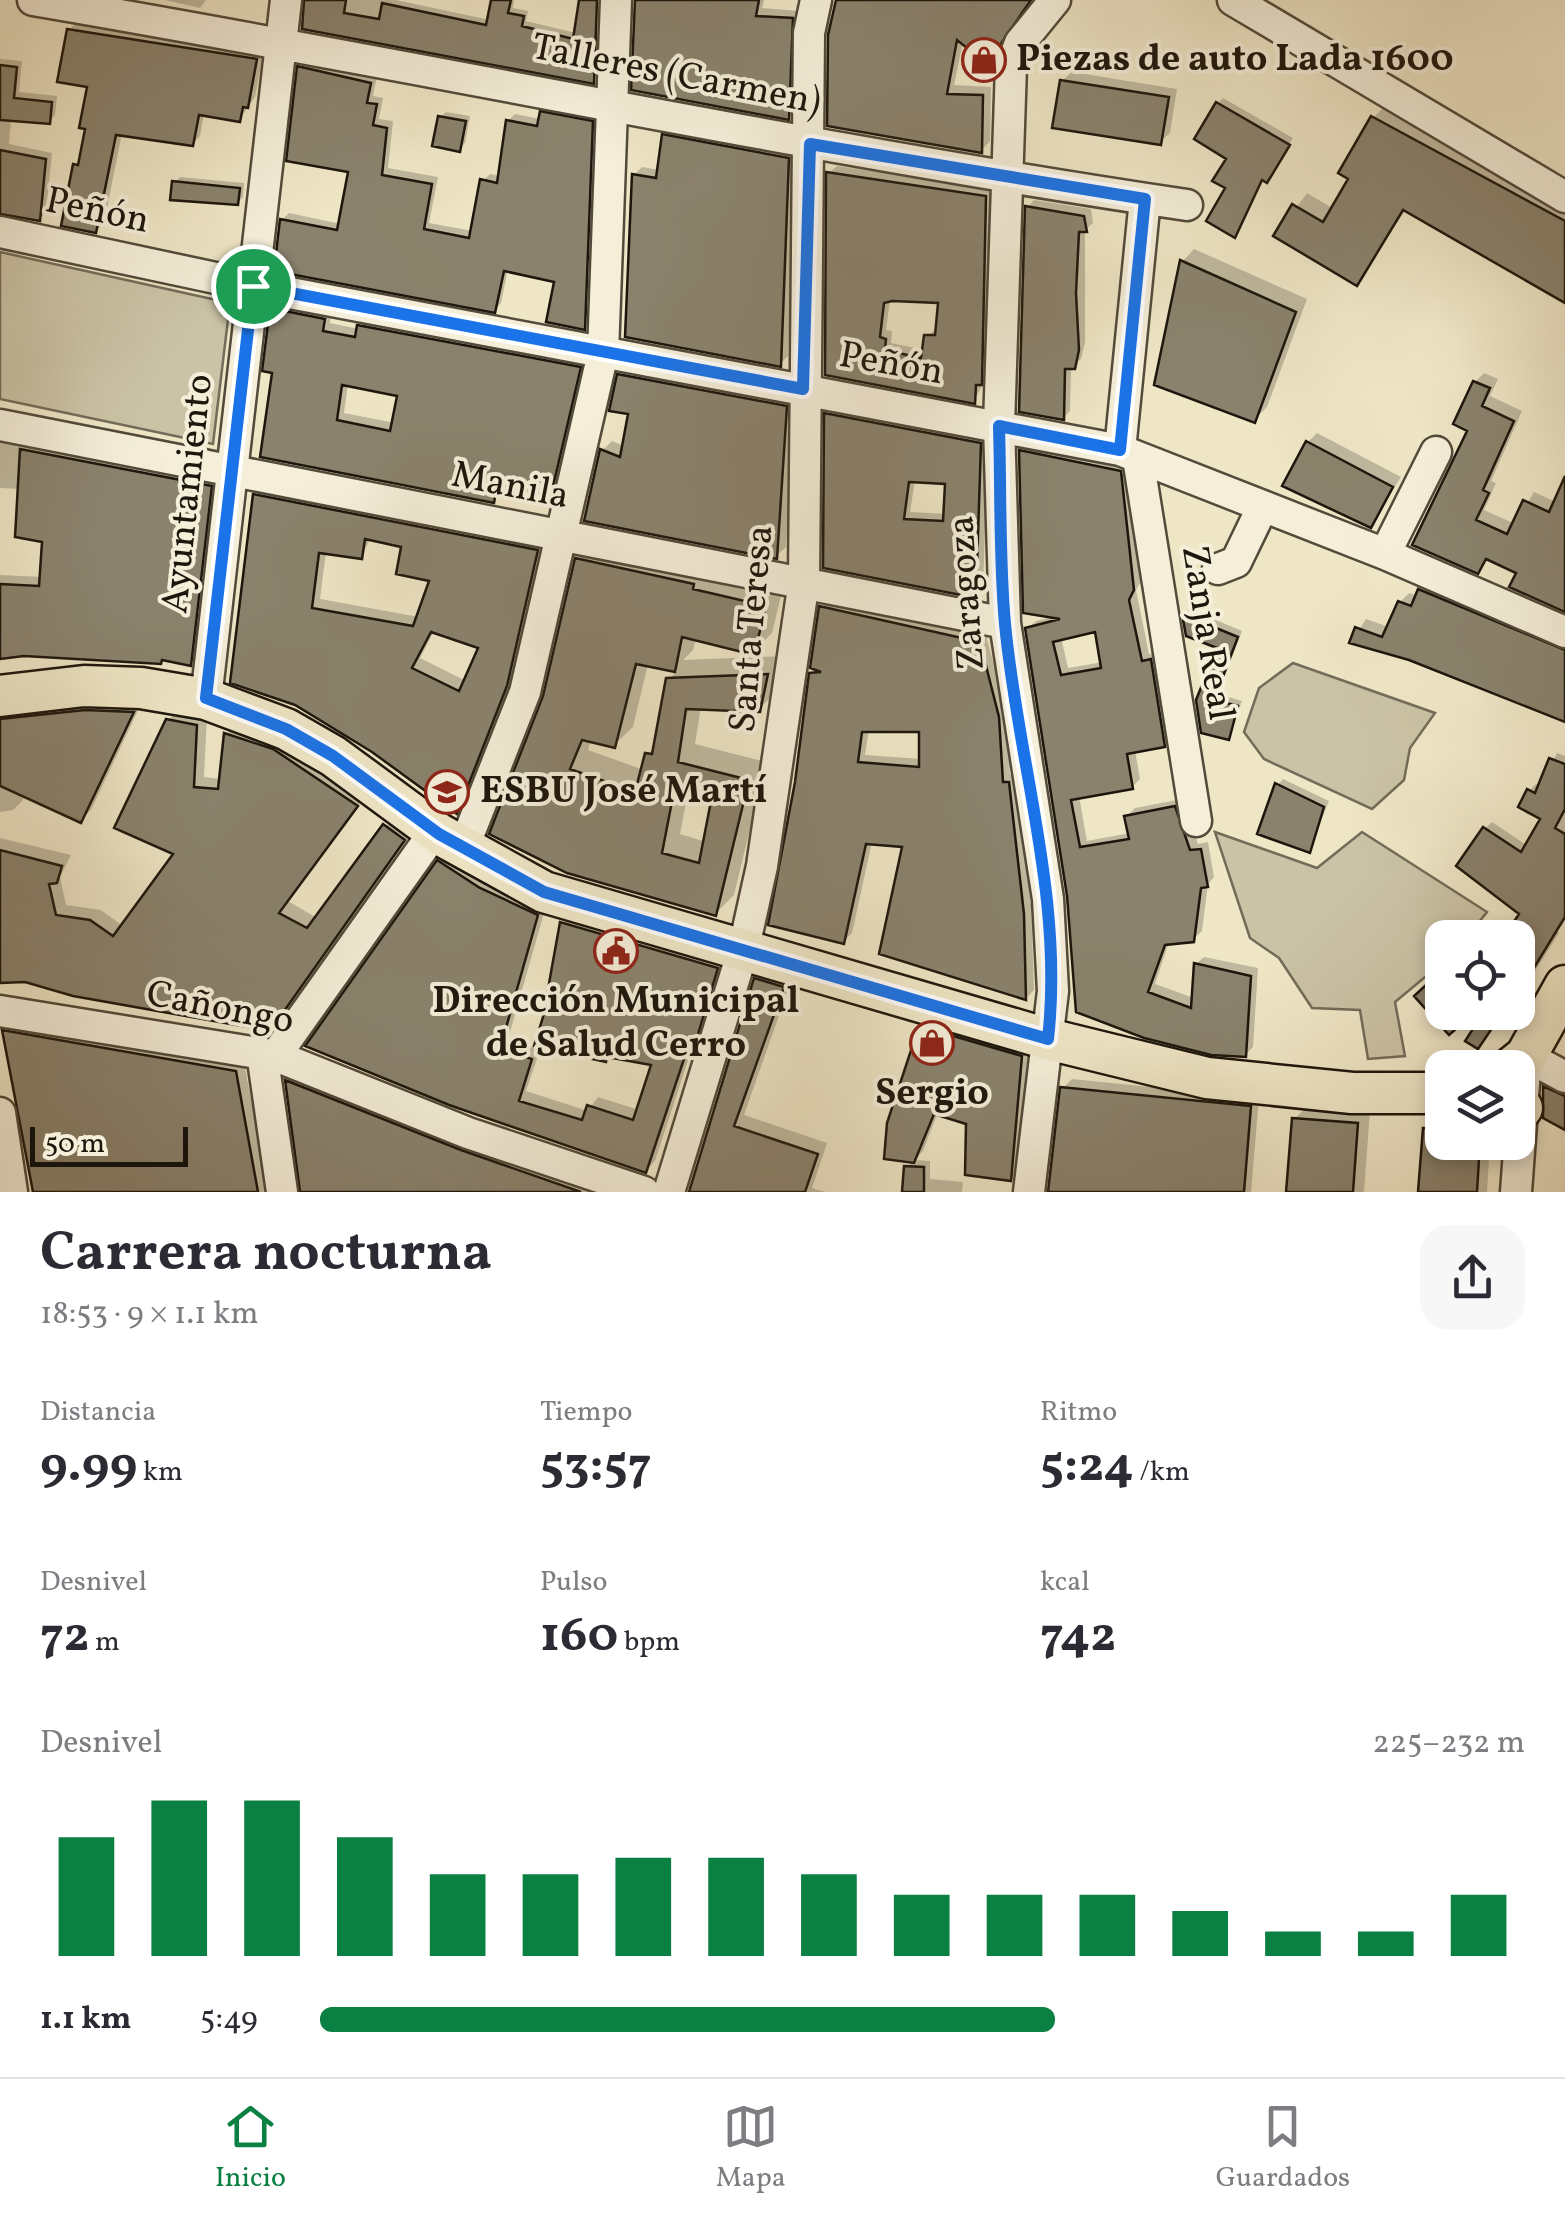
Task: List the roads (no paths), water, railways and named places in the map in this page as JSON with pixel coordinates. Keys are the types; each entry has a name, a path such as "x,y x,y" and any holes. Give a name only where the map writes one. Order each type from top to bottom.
{"main road":[{"path":"0,696 84,686 141,688 206,698 286,729 333,756 449,840 544,892 744,947 1048,1039 1207,1078 1352,1093 1425,1092"},
{"path":"1526,1050 1565,986"}],"street":[{"name":"Talleres (Carmen)","path":"33,0 281,42 810,144 1188,206"},
{"name":"Ayuntamiento","path":"206,698 286,0"},
{"path":"282,1192 268,1060 449,840 525,692 603,354 616,0"},
{"name":"Santa Teresa","path":"670,1192 744,947 780,764 804,582 809,33 816,0"},
{"name":"Zaragoza","path":"1029,1192 1053,991 1048,899 1005,624 999,426 1012,58 1056,0"},
{"path":"1234,0 1565,197"},
{"name":"Zanja Real","path":"1145,199 1129,454 1196,821"},
{"name":"Peñón","path":"0,232 253,286 999,426 1129,454 1386,554 1565,632"},
{"name":"Manila","path":"0,425 232,474 1005,624"},
{"path":"1386,554 1436,452"},
{"path":"1218,569 1236,562 1263,506"},
{"name":"Cañongo","path":"0,1011 268,1060 644,1192"},
{"path":"1535,1067 1565,1077"},
{"path":"0,1113 12,1192"},
{"path":"1516,1192 1517,1160"}],"place":[{"name":"Piezas de auto Lada 1600","path":"984,60"},
{"name":"ESBU José Martí","path":"447,792"},
{"name":"Dirección Municipal de Salud Cerro","path":"616,951"},
{"name":"Sergio","path":"932,1043"}]}
